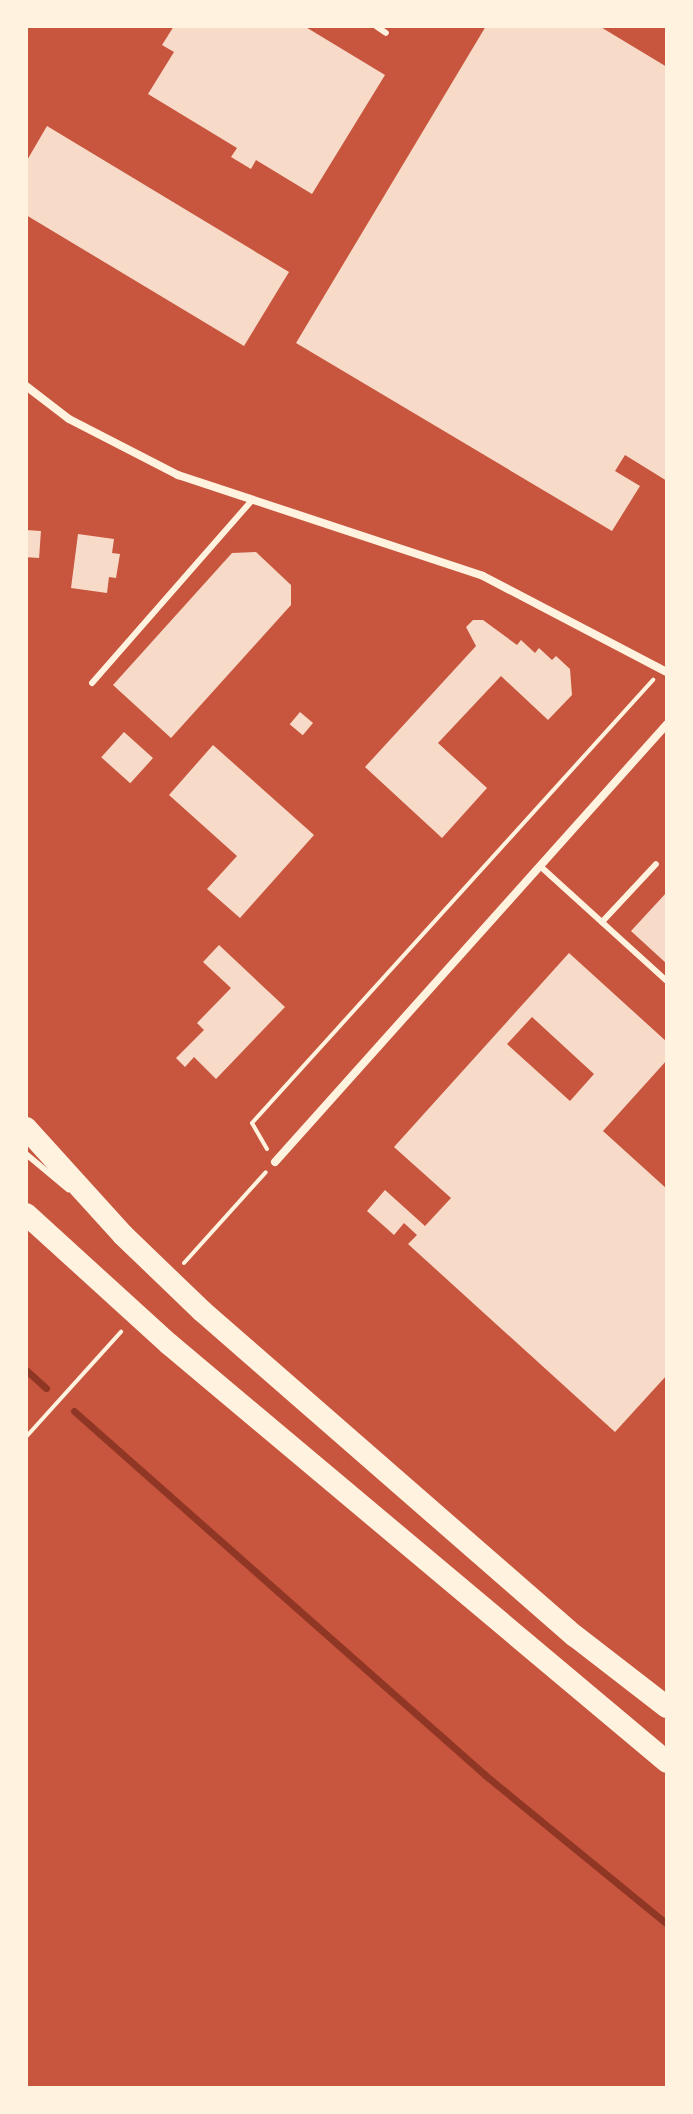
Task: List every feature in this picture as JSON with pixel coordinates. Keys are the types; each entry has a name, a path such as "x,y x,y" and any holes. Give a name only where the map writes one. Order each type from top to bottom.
{"highway":[{"path":"26,1128 121,1234 202,1311 575,1636 667,1707"},
{"path":"26,1214 169,1344 667,1762"}],"street":[{"path":"26,386 69,419 127,452 254,499 483,576 665,671"},
{"path":"275,1162 667,724"}],"lane":[{"path":"376,26 386,33"},
{"path":"92,683 254,499"},
{"path":"602,922 656,864"},
{"path":"540,866 667,981"},
{"path":"26,1154 121,1234"}],"path":[{"path":"211,1233 275,1162 252,1123 665,671"},
{"path":"26,1437 105,1350"}],"building":[{"path":"174,26 304,26 385,75 312,194 256,160 251,169 231,157 237,148 148,94 174,52 162,45"},
{"path":"486,26 599,26 667,67 667,481 625,455 615,471 640,486 612,531 296,343"},
{"path":"47,126 289,272 244,346 26,215 26,162"},
{"path":"26,530 41,531 39,558 26,557"},
{"path":"78,534 114,539 112,553 120,554 116,578 109,577 107,593 71,588"},
{"path":"256,552 291,585 291,605 171,738 113,685 232,553"},
{"path":"473,620 483,620 517,645 521,640 535,653 539,648 552,660 556,656 570,669 572,695 548,720 501,676 438,743 487,788 442,838 365,767 476,646 466,627"},
{"path":"300,712 313,723 303,735 290,724"},
{"path":"124,732 153,758 130,783 101,757"},
{"path":"213,745 314,835 240,918 207,889 237,856 169,795"},
{"path":"667,892 667,964 631,931"},
{"path":"219,945 285,1007 216,1079 194,1057 185,1067 176,1058 204,1030 197,1023 231,988 203,962"},
{"path":"569,953 667,1042 667,1060 603,1131 667,1189 667,1375 615,1432 408,1244 417,1235 404,1223 394,1235 367,1211 385,1190 425,1226 451,1198 394,1147","holes":["532,1017 594,1074 570,1101 507,1044"]}],"waterway":[{"path":"26,1370 46,1388"},
{"path":"74,1411 485,1775 667,1924"}]}
